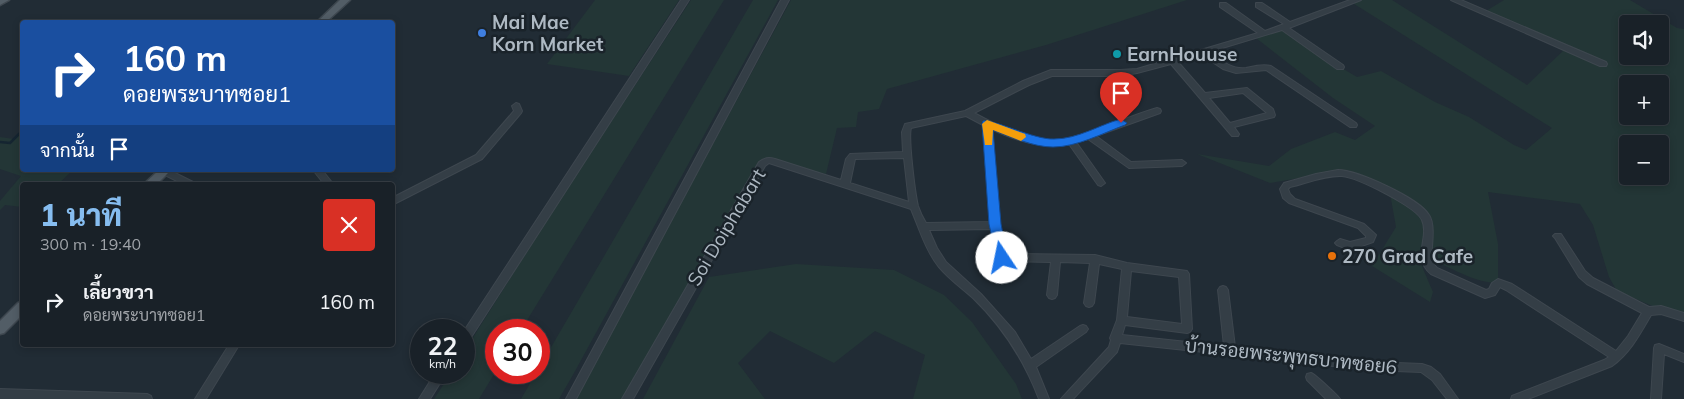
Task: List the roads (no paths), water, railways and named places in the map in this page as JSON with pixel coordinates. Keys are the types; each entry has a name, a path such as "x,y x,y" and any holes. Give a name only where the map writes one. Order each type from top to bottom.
{"main road":[{"path":"0,2 4,0"},
{"path":"322,20 345,0"},
{"path":"152,182 163,172"},
{"path":"1,326 20,309"}],"street":[{"path":"475,322 685,0"},
{"path":"571,399 785,0"},
{"path":"1044,399 1012,335 978,297 943,265 923,227 914,206 906,132 908,126 967,113 1026,83 1051,73 1137,72 1264,34 1357,0"},
{"path":"1455,0 1603,64"},
{"path":"1223,5 1264,34"},
{"path":"1259,5 1340,68"},
{"path":"1203,52 1234,70 1242,71 1258,67 1268,68 1353,125"},
{"path":"1173,61 1235,134"},
{"path":"1203,96 1244,90 1270,111 1271,115 1229,126"},
{"path":"395,200 479,157 518,111 516,106"},
{"path":"967,113 987,124 1038,141 1053,143 1071,141 1157,111"},
{"path":"987,124 995,224 1002,258 1094,259 1127,267 1184,274 1187,329 1122,320"},
{"path":"1089,135 1129,166 1182,163"},
{"path":"1071,141 1101,184"},
{"path":"845,184 850,159 853,156 908,154"},
{"name":"Soi Doiphabart","path":"627,399 762,164 768,160 914,206"},
{"path":"169,172 187,182"},
{"path":"319,172 327,182"},
{"path":"1340,243 1354,246 1370,240 1371,235 1361,226 1292,201 1286,196 1284,189 1287,185 1342,173 1358,176 1410,204 1426,217 1428,226 1426,261 1428,266 1434,271 1485,294 1492,292 1498,283 1510,287 1618,357"},
{"path":"923,227 995,224"},
{"path":"1558,236 1582,274 1590,281 1648,311 1661,310 1684,317"},
{"path":"1052,295 1056,259"},
{"path":"1089,303 1094,259"},
{"path":"1066,399 1113,349 1122,320 1127,267"},
{"path":"1223,290 1230,351"},
{"path":"1516,399 1608,363 1618,357 1624,351 1648,311"},
{"path":"1029,366 1083,329"},
{"name":"บ้านรอยพระพุทธบาทซอย6","path":"1115,338 1371,366 1422,368 1435,375 1453,399"},
{"path":"200,399 233,347"},
{"path":"1656,399 1659,348 1684,358"},
{"path":"1311,377 1326,393 1335,399"},
{"path":"424,399 434,384"},
{"path":"0,394 147,399"}],"waterway":[{"path":"0,142 10,143 20,133"}],"place":[{"name":"Mai Mae Korn Market","path":"482,33"},
{"name":"EarnHouuse","path":"1117,54"},
{"name":"270 Grad Cafe","path":"1332,256"}]}
